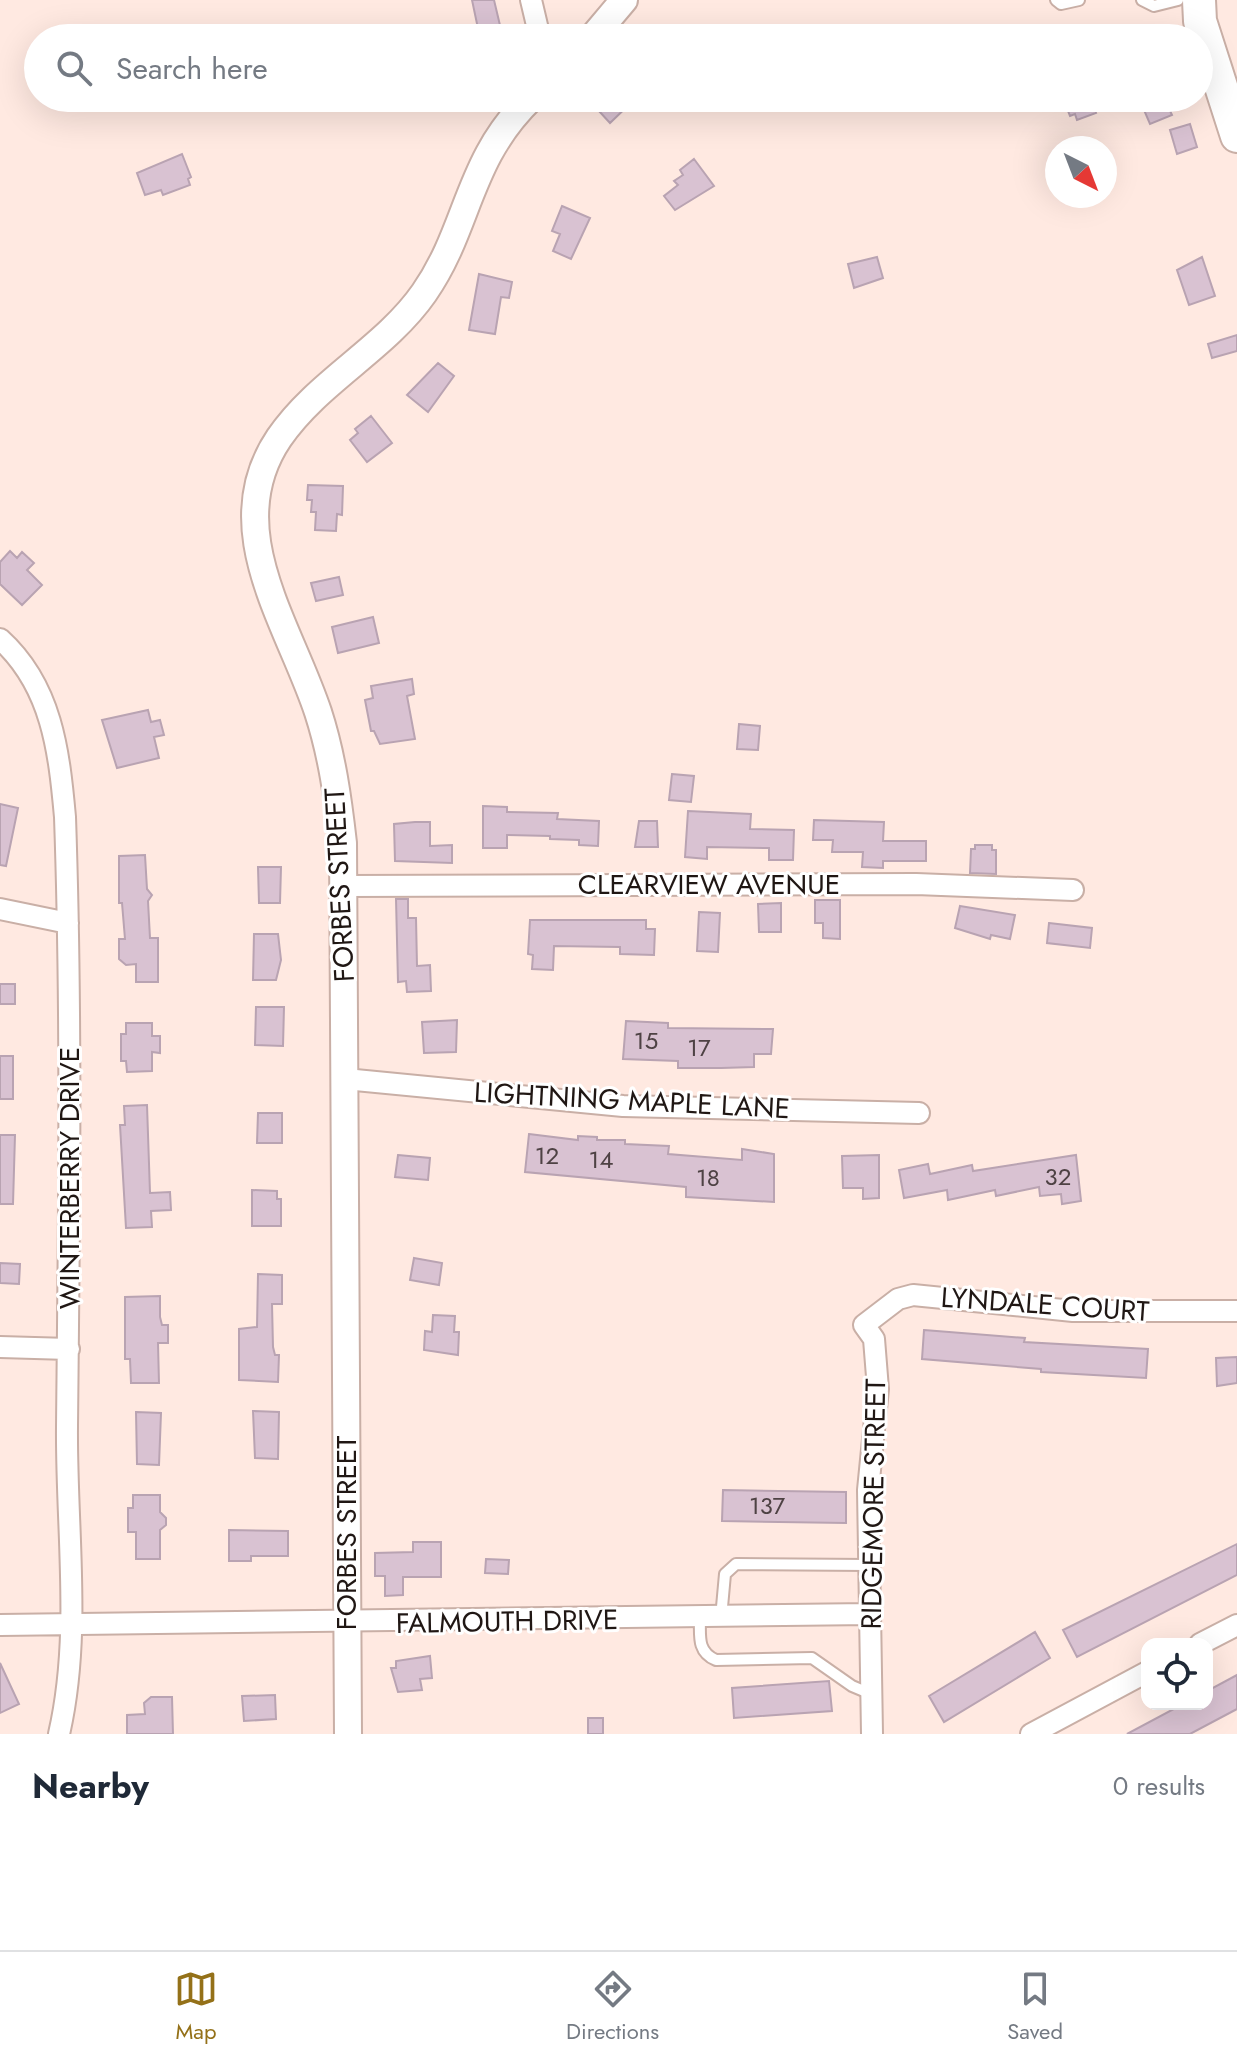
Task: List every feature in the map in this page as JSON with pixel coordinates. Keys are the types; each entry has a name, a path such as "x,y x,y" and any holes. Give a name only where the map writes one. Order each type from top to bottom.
{"main road":[{"path":"1190,5 1197,24"},
{"path":"1213,69 1237,136"}],"street":[{"path":"531,0 537,24"},
{"path":"604,24 624,0"},
{"name":"FORBES STREET","path":"348,1734 345,886 338,798 327,744 256,546 253,505 257,482 277,440 293,419 315,395 407,313 424,293 437,270 481,164 517,112"},
{"name":"WINTERBERRY DRIVE","path":"0,639 18,656 37,686 55,735 65,817 71,1666 59,1734"},
{"name":"CLEARVIEW AVENUE","path":"345,886 916,884 1073,890"},
{"path":"0,909 68,923"},
{"name":"LIGHTNING MAPLE LANE","path":"345,1079 623,1106 919,1113"},
{"name":"LYNDALE COURT","path":"864,1325 898,1299 913,1295 1073,1311 1237,1311"},
{"name":"RIDGEMORE STREET","path":"864,1325 874,1339 878,1389 869,1455 872,1734"},
{"path":"0,1347 69,1349"},
{"name":"FALMOUTH DRIVE","path":"0,1625 870,1614"},
{"path":"1212,1638 1237,1625"},
{"path":"1031,1734 1141,1675"}],"lane":[{"path":"1056,0 1061,4 1079,0"},
{"path":"1142,0 1154,6 1190,5"},
{"path":"721,1618 723,1579 729,1567 736,1564 869,1565"},
{"path":"700,1618 700,1643 707,1657 716,1660 812,1658 852,1686 871,1694"}],"building":[{"path":"472,0 494,0 500,24 477,24"},
{"path":"600,112 621,112 610,123"},
{"path":"1068,112 1096,113 1077,120 1075,114 1070,116"},
{"path":"1145,112 1171,112 1172,115 1150,124"},
{"path":"1190,124 1197,147 1177,154 1170,130"},
{"path":"182,154 191,177 188,179 190,185 163,195 161,190 145,195 137,173"},
{"path":"694,159 714,186 675,210 664,196 678,185 674,181 683,175 680,170"},
{"path":"562,206 590,218 571,259 553,251 560,234 552,231"},
{"path":"877,257 883,278 854,288 848,264"},
{"path":"1202,257 1215,296 1189,305 1177,270"},
{"path":"479,274 512,282 509,298 501,297 495,334 469,330"},
{"path":"1237,335 1237,351 1212,358 1208,344"},
{"path":"438,363 454,376 428,412 407,395"},
{"path":"371,416 392,443 367,462 350,440 358,433 355,429"},
{"path":"308,485 343,486 342,515 337,514 336,531 315,530 316,512 311,512 312,500 307,500"},
{"path":"10,551 17,558 22,552 34,563 27,570 42,585 22,605 0,584 0,562"},
{"path":"339,577 343,595 316,601 311,583"},
{"path":"373,617 379,643 338,653 332,627"},
{"path":"412,679 414,694 407,696 415,739 380,744 374,731 371,731 365,700 373,698 371,686"},
{"path":"148,710 151,722 160,720 164,735 154,737 159,758 117,768 102,720"},
{"path":"739,724 760,726 758,750 737,749"},
{"path":"672,774 694,776 691,802 669,800"},
{"path":"0,804 18,808 6,866 0,865"},
{"path":"483,806 507,807 507,812 558,813 557,819 599,821 598,846 579,845 579,840 550,839 550,836 507,835 507,848 483,848"},
{"path":"688,811 751,814 750,829 794,830 793,860 769,860 769,848 707,847 707,859 685,857"},
{"path":"814,820 884,822 883,841 926,841 926,861 883,861 883,868 862,867 863,852 832,852 833,840 813,840"},
{"path":"639,821 657,821 658,847 635,847"},
{"path":"430,822 430,846 452,845 452,863 395,861 394,824"},
{"path":"975,845 992,845 992,850 996,850 996,874 970,873 971,849 975,849"},
{"path":"145,855 147,889 152,895 148,901 150,938 158,938 158,982 136,982 136,964 126,965 119,959 119,939 125,939 122,903 119,903 119,856"},
{"path":"258,867 281,867 280,903 259,903"},
{"path":"396,899 408,899 408,918 416,918 417,966 430,965 431,991 407,992 406,981 398,982"},
{"path":"815,900 840,900 840,939 823,938 823,923 815,923"},
{"path":"781,903 781,932 759,932 758,904"},
{"path":"960,906 1015,915 1010,939 991,935 990,939 955,928"},
{"path":"699,912 720,913 718,952 697,951"},
{"path":"530,920 646,920 646,929 655,929 654,955 620,954 620,947 554,946 553,970 532,969 533,955 528,954"},
{"path":"1049,923 1092,928 1090,948 1047,943"},
{"path":"254,934 278,934 281,960 276,980 253,980"},
{"path":"0,984 15,984 15,1004 0,1004"},
{"path":"256,1007 284,1007 283,1046 255,1045"},
{"path":"457,1020 456,1052 424,1053 422,1022"},
{"path":"626,1021 668,1023 668,1028 773,1029 771,1054 754,1054 754,1067 678,1068 678,1061 623,1059"},
{"path":"126,1023 152,1023 152,1036 160,1036 160,1053 152,1052 152,1071 127,1072 126,1061 121,1061 121,1034 126,1034"},
{"path":"0,1056 13,1056 13,1099 0,1099"},
{"path":"147,1105 150,1193 170,1192 171,1210 151,1211 152,1227 126,1228 120,1125 125,1125 124,1106"},
{"path":"258,1113 282,1113 282,1143 257,1143"},
{"path":"529,1134 578,1140 578,1136 597,1137 597,1140 625,1140 625,1144 669,1146 668,1154 742,1160 742,1149 774,1154 774,1202 686,1197 686,1187 525,1172"},
{"path":"0,1135 15,1135 13,1204 0,1204"},
{"path":"398,1155 430,1158 428,1180 395,1177"},
{"path":"879,1155 879,1198 863,1199 863,1188 843,1188 842,1156"},
{"path":"1076,1155 1081,1201 1062,1204 1061,1194 1040,1196 1039,1187 996,1196 995,1190 948,1200 947,1190 904,1198 899,1170 928,1164 930,1174 972,1165 973,1171"},
{"path":"252,1190 277,1191 277,1199 281,1199 281,1226 252,1226"},
{"path":"414,1258 442,1263 439,1285 410,1280"},
{"path":"0,1263 20,1264 19,1284 0,1283"},
{"path":"258,1274 282,1275 282,1304 272,1304 273,1347 275,1355 279,1355 278,1382 239,1380 239,1329 257,1327"},
{"path":"160,1296 160,1317 162,1325 168,1325 168,1343 158,1343 159,1383 131,1383 130,1359 125,1359 125,1297"},
{"path":"433,1315 455,1316 454,1332 459,1332 458,1355 424,1350 425,1331 432,1332"},
{"path":"924,1330 1025,1338 1024,1342 1148,1349 1146,1378 1041,1372 1041,1369 922,1359"},
{"path":"1237,1357 1237,1383 1217,1386 1216,1358"},
{"path":"253,1411 279,1412 278,1459 255,1458"},
{"path":"136,1412 161,1413 159,1465 137,1464"},
{"path":"723,1490 846,1492 846,1523 722,1521"},
{"path":"133,1495 160,1495 160,1512 166,1518 166,1525 160,1530 160,1559 136,1559 136,1532 128,1532 128,1508 133,1508"},
{"path":"229,1530 288,1531 288,1556 251,1556 251,1561 229,1561"},
{"path":"413,1542 441,1542 441,1577 403,1577 403,1595 385,1596 385,1576 375,1576 375,1553 413,1552"},
{"path":"1237,1544 1237,1575 1077,1657 1063,1630"},
{"path":"486,1559 509,1560 508,1574 485,1573"},
{"path":"1035,1632 1050,1658 944,1722 929,1696"},
{"path":"430,1656 432,1678 420,1679 422,1690 398,1692 391,1668 396,1668 396,1661"},
{"path":"0,1663 19,1704 0,1713"},
{"path":"1237,1675 1237,1709 1190,1734 1127,1734 1172,1710 1213,1710 1213,1688"},
{"path":"829,1681 832,1711 734,1718 732,1688"},
{"path":"275,1695 276,1719 244,1721 242,1696"},
{"path":"151,1697 172,1697 173,1734 127,1734 127,1715 145,1714 144,1703"},
{"path":"588,1718 603,1718 603,1734 588,1734"}]}
